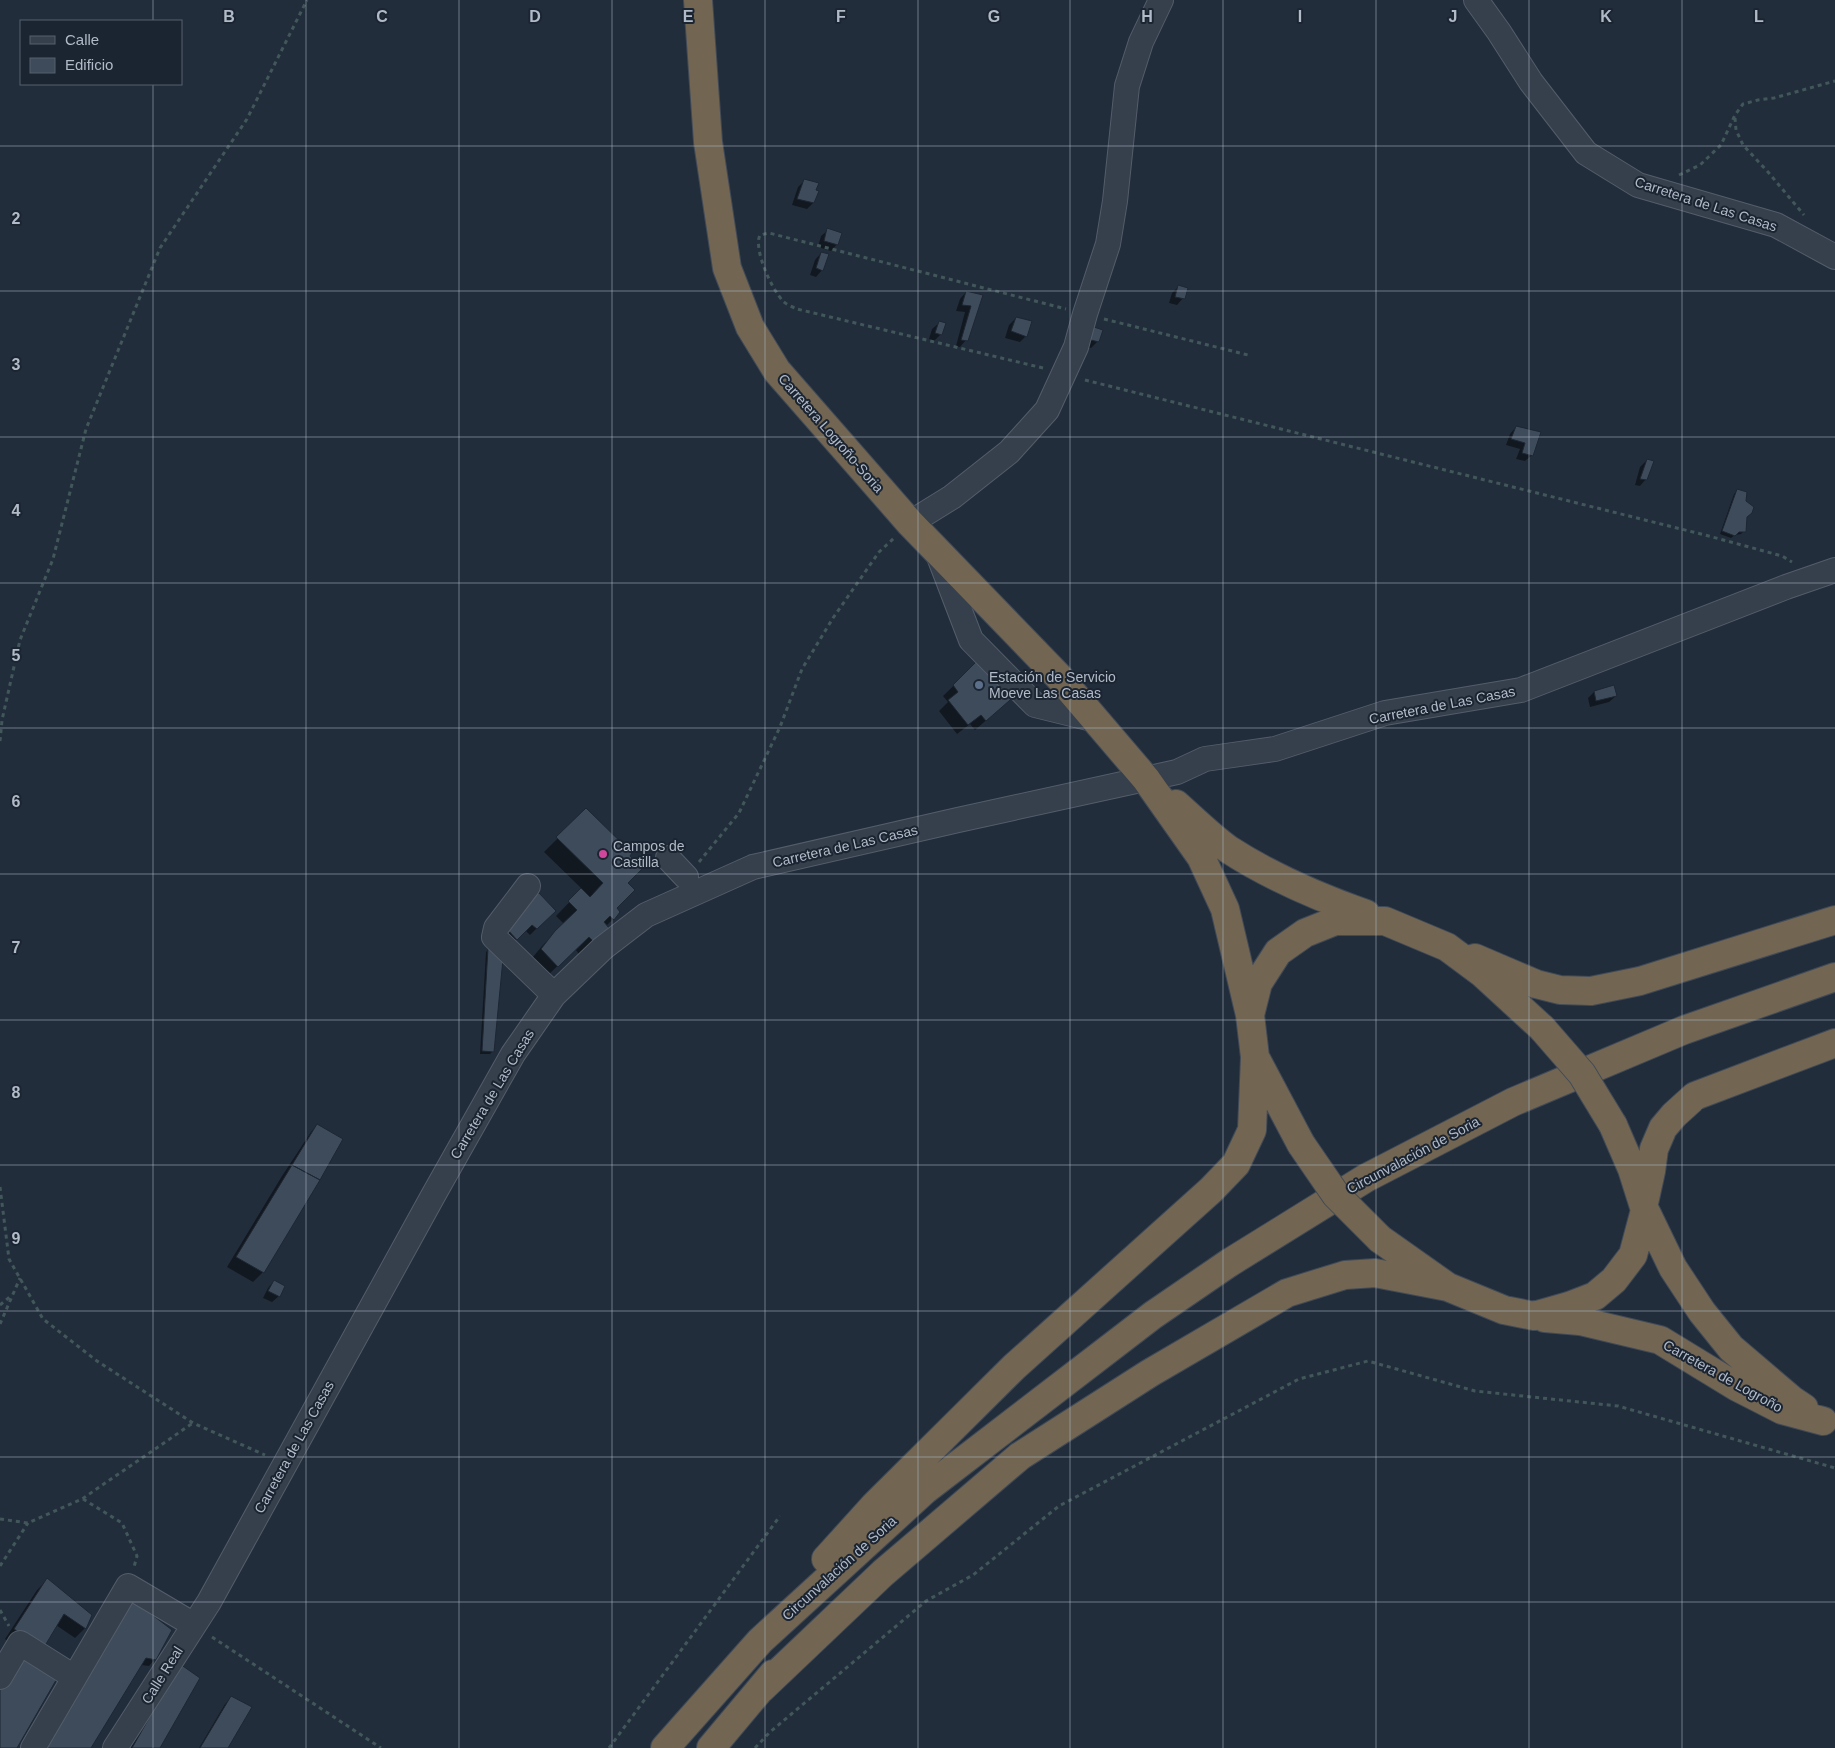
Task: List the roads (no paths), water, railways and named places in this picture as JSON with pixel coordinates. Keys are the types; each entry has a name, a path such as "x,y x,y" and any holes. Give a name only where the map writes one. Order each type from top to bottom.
{"highway":[{"name":"Carretera Logroño-Soria","path":"698,0 708,142 727,268 750,327 777,371 910,523 1070,690 1146,779 1201,857 1225,908 1250,1015"},
{"name":"Carretera Logroño-Soria","path":"1146,779 1227,848 1277,877 1328,901 1385,921 1447,947"},
{"path":"1447,947 1536,984 1560,990 1591,991 1640,981 1835,920"},
{"path":"760,1641 811,1575 874,1506 1014,1367 1211,1190 1236,1164 1252,1130 1255,1057 1250,1015 1258,983 1278,952 1305,933 1335,921 1385,921"},
{"path":"1447,947 1482,973 1542,1028 1582,1074 1613,1125 1632,1169 1644,1206 1673,1268 1702,1312 1731,1348 1792,1400 1829,1423"},
{"name":"Circunvalación de Soria","path":"665,1748 760,1641 925,1490 1033,1409 1153,1315 1229,1263 1366,1178 1513,1102 1684,1030 1835,977"},
{"path":"1534,1316 1595,1296 1614,1280 1633,1255 1652,1171 1654,1149 1662,1128 1674,1114 1695,1096 1835,1043"},
{"path":"1255,1057 1301,1144 1336,1195 1380,1239 1448,1287"},
{"path":"761,1689 883,1574 1020,1456 1150,1372 1287,1293 1344,1275 1375,1274 1448,1287"},
{"name":"Carretera de Logroño","path":"1448,1287 1504,1310 1534,1316 1580,1321 1660,1340 1737,1387 1782,1410 1829,1423"},
{"name":"Circunvalación de Soria","path":"712,1748 823,1613 939,1497 1033,1409"}],"street":[{"path":"910,523 952,497 1008,452 1047,410 1076,347 1108,244 1115,201 1128,86 1141,42 1162,0"},
{"name":"Carretera de Las Casas","path":"1476,0 1499,32 1530,82 1586,153 1638,185 1776,225 1835,257"},
{"path":"937,550 971,640 1035,705 1096,720"},
{"name":"Carretera de Las Casas","path":"209,1602 284,1463 513,1054 554,995 603,948 646,916 754,867 1177,772 1205,759 1275,749 1385,714 1521,690 1835,570"},
{"path":"971,640 991,607"},
{"path":"1035,705 1070,690"},
{"path":"668,858 686,877"},
{"path":"528,886 496,928 494,937 554,995"},
{"path":"33,1748 128,1586 194,1625"},
{"name":"Calle Real","path":"115,1748 209,1602"},
{"path":"0,1677 20,1644 74,1678"}],"place":[{"name":"Estación de Servicio Moeve Las Casas","path":"979,685"},
{"name":"Campos de Castilla","path":"603,854"}]}
